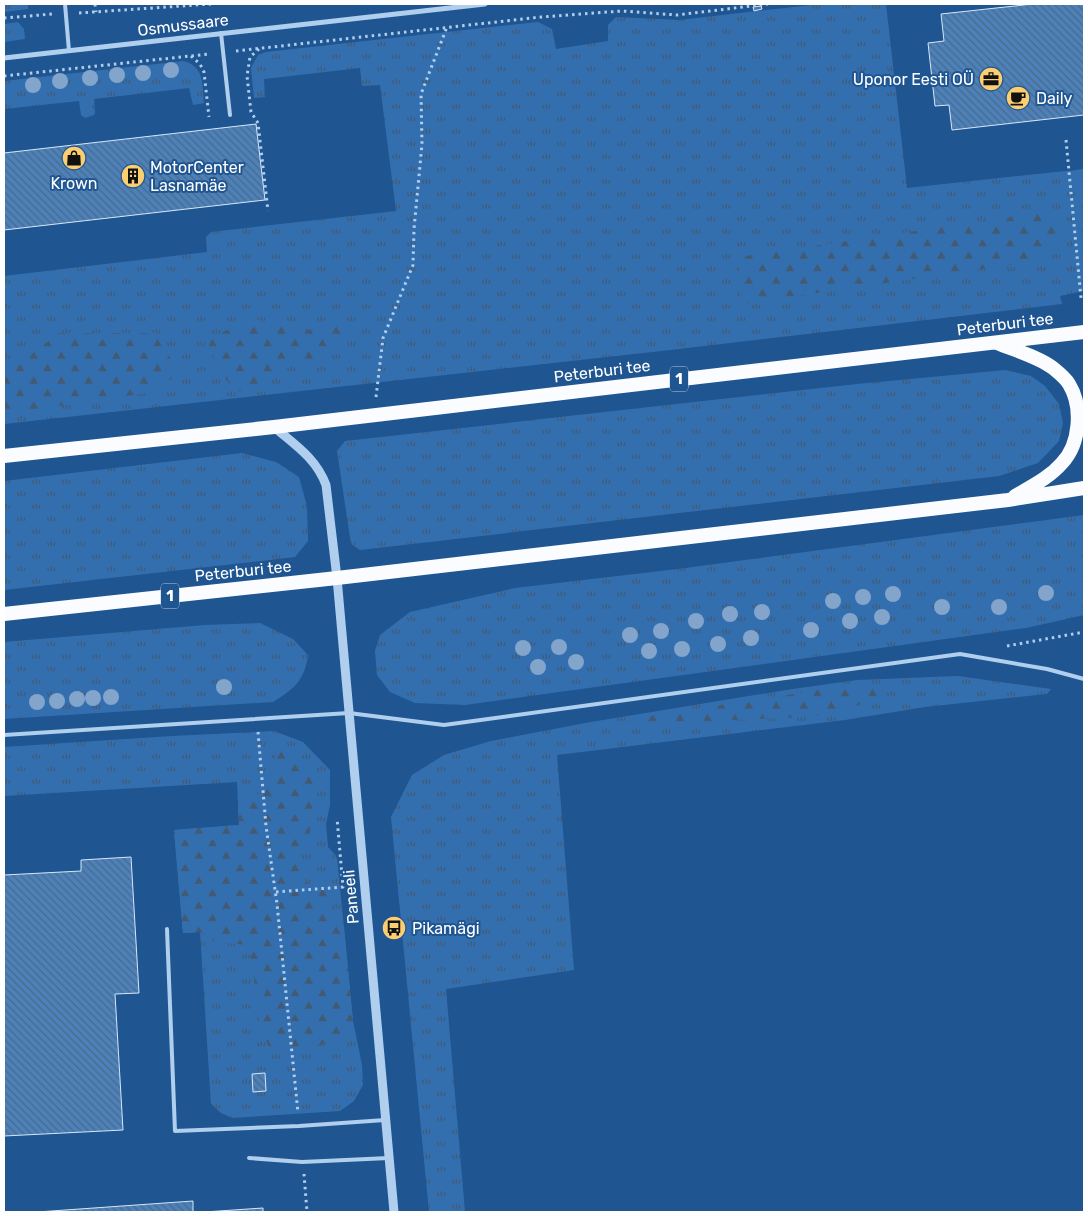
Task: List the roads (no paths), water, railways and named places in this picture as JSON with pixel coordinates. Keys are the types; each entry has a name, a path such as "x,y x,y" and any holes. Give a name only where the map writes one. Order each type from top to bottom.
{"highway":[{"name":"Peterburi tee","path":"4,456 274,427 1084,332"},
{"path":"995,342 1052,367 1069,384 1077,405 1078,425 1072,448 1064,462 1048,476 1008,500"},
{"name":"Peterburi tee","path":"4,614 337,578 1008,500 1084,488"}],"street":[{"path":"418,4 418,11"},
{"name":"Osmussaare","path":"4,58 484,4"},
{"path":"274,427 312,459 321,472 326,486 337,578"},
{"name":"Paneeli","path":"337,578 394,1212"}],"lane":[{"path":"65,4 69,51"},
{"path":"221,33 230,115"},
{"path":"4,735 350,713 444,725 960,654 1047,669 1084,680"},
{"path":"167,928 175,1131 385,1120"},
{"path":"249,1158 302,1162 389,1158"}],"place":[{"name":"Uponor Eesti OÜ","path":"991,79"},
{"name":"Daily","path":"1018,98"},
{"name":"Krown","path":"74,158"},
{"name":"MotorCenter Lasnamäe","path":"133,176"},
{"name":"Pikamägi","path":"394,928"}]}
